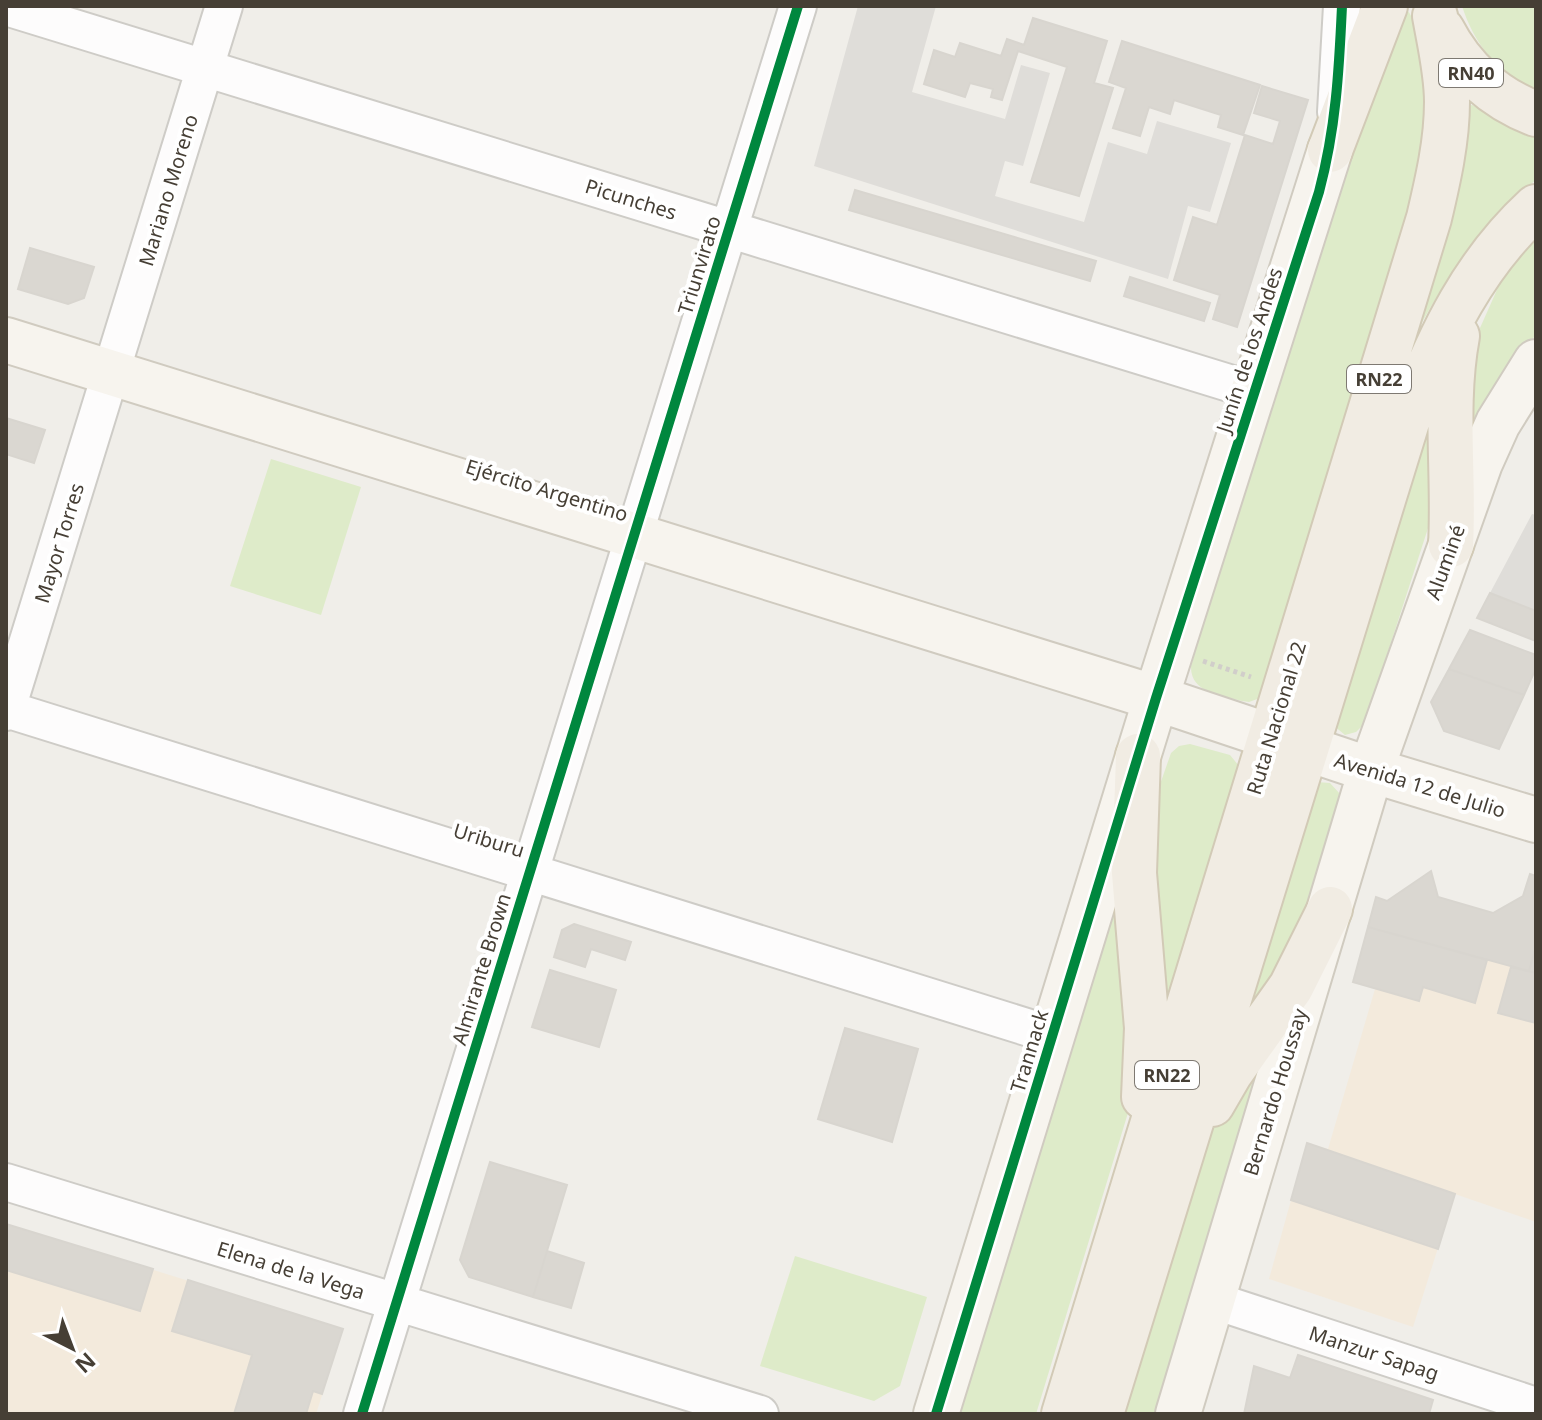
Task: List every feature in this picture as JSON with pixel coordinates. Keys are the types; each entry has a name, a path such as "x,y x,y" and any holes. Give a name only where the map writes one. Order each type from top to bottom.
{"main road":[{"path":"1330,150 1385,6"},
{"name":"RN40","path":"1433,11 1450,45 1471,72 1494,92 1521,109 1536,114"},
{"name":"Ruta Nacional 22","path":"1101,1414 1175,1173 1429,218 1445,138 1447,101 1445,68 1433,11"},
{"name":"Ruta Nacional 22","path":"1064,1414 1134,1185 1288,742 1427,368 1446,326 1489,257 1536,207"},
{"path":"1451,545 1451,372 1466,292"},
{"path":"1134,1185 1147,1056 1134,873 1138,756"},
{"path":"1175,1173 1230,1073 1291,987 1330,909"}],"street":[{"name":"Mariano Moreno","path":"111,373 224,6"},
{"name":"Triunvirato","path":"633,535 798,6"},
{"name":"Junín de los Andes","path":"1156,698 1330,150 1337,107 1342,6"},
{"name":"Picunches","path":"6,7 1255,391"},
{"name":"Ejército Argentino","path":"6,340 1156,698 1288,742"},
{"name":"Aluminé","path":"1371,770 1498,423 1536,362"},
{"name":"Mayor Torres","path":"6,710 111,373"},
{"name":"Almirante Brown","path":"362,1414 633,535"},
{"name":"Trannack","path":"936,1414 1156,698"},
{"name":"Uriburu","path":"6,710 1052,1035"},
{"name":"Avenida 12 de Julio","path":"1288,742 1536,820"},
{"name":"Bernardo Houssay","path":"1178,1414 1371,770"},
{"name":"Elena de la Vega","path":"6,1182 760,1414"},
{"name":"Manzur Sapag","path":"1212,1300 1536,1406"}],"path":[{"path":"1193,658 1252,678"}],"shaded area":[{"path":"858,6 936,6 912,92 1005,119 1021,65 1050,73 1023,166 1005,161 995,196 1084,222 1108,142 1147,154 1157,121 1231,143 1210,212 1188,206 1168,279 814,166"},
{"path":"1532,514 1536,515 1536,611 1490,593"},
{"path":"1368,927 1528,971 1536,946 1536,1222 1455,1194 1413,1327 1269,1279 1307,1143 1328,1149 1375,989 1353,982"},
{"path":"6,1224 343,1329 316,1414 6,1414"}],"green space":[{"path":"1404,6 1413,20 1423,62 1425,112 1422,176 1260,698 1242,701 1201,687 1192,675 1191,666 1350,136"},
{"path":"1462,6 1536,6 1536,91 1510,76 1490,57 1474,34"},
{"path":"1472,105 1536,135 1536,180 1499,212 1468,249 1417,332 1468,106"},
{"path":"1536,237 1536,334 1518,361 1466,460 1476,337 1500,283"},
{"path":"1430,405 1430,522 1365,723 1356,732 1345,735 1333,725"},
{"path":"271,459 361,487 321,615 230,586"},
{"path":"1190,744 1230,755 1239,766 1161,1021 1149,926 1157,793 1171,753 1179,746"},
{"path":"1317,782 1330,783 1341,795 1301,934 1227,1059"},
{"path":"1119,892 1131,1103 1036,1414 955,1414"},
{"path":"1277,1032 1160,1414 1123,1414 1213,1124"},
{"path":"795,1256 927,1297 900,1386 874,1401 760,1366"}],"building":[{"path":"1033,18 1107,41 1094,83 1113,88 1079,196 1031,182 1067,67 1018,51 1002,100 991,97 993,89 970,83 965,97 924,84 934,50 955,57 960,43 1001,56 1007,39 1024,45"},
{"path":"1122,41 1260,85 1243,135 1218,127 1221,115 1174,100 1170,114 1149,107 1140,136 1113,128 1126,88 1109,82"},
{"path":"1262,86 1308,100 1237,327 1213,319 1220,295 1174,280 1193,217 1217,225 1245,135 1273,144 1280,121 1254,113"},
{"path":"855,190 1096,261 1090,281 849,210"},
{"path":"30,248 94,267 84,298 68,304 18,289"},
{"path":"1130,277 1210,303 1204,321 1124,296"},
{"path":"6,418 45,430 34,463 6,454"},
{"path":"1490,593 1536,611 1536,641 1477,618"},
{"path":"1470,630 1536,655 1536,668 1524,695 1449,669"},
{"path":"1449,669 1524,695 1499,749 1444,731 1431,702"},
{"path":"1431,871 1438,897 1493,913 1523,896 1530,874 1536,876 1536,946 1529,971 1368,927 1376,897 1387,901"},
{"path":"574,924 631,942 625,960 591,949 585,967 554,957 562,930"},
{"path":"1368,927 1487,960 1475,1003 1423,987 1419,1001 1353,982"},
{"path":"1536,946 1536,973 1529,971"},
{"path":"1511,967 1536,973 1536,1023 1498,1013"},
{"path":"550,970 616,990 599,1047 532,1027"},
{"path":"845,1028 918,1049 892,1142 818,1119"},
{"path":"1307,1143 1455,1194 1438,1249 1291,1200"},
{"path":"490,1162 567,1185 533,1297 469,1277 460,1260"},
{"path":"6,1224 153,1269 140,1311 6,1270"},
{"path":"547,1251 584,1263 571,1308 533,1297"},
{"path":"188,1280 343,1329 322,1394 313,1391 306,1414 234,1414 252,1355 172,1331"},
{"path":"1298,1355 1433,1400 1429,1414 1244,1414 1254,1366 1290,1378"}],"cycle path":[{"path":"362,1414 798,6"},
{"path":"936,1414 1156,698 1319,192 1333,122 1342,6"}]}
